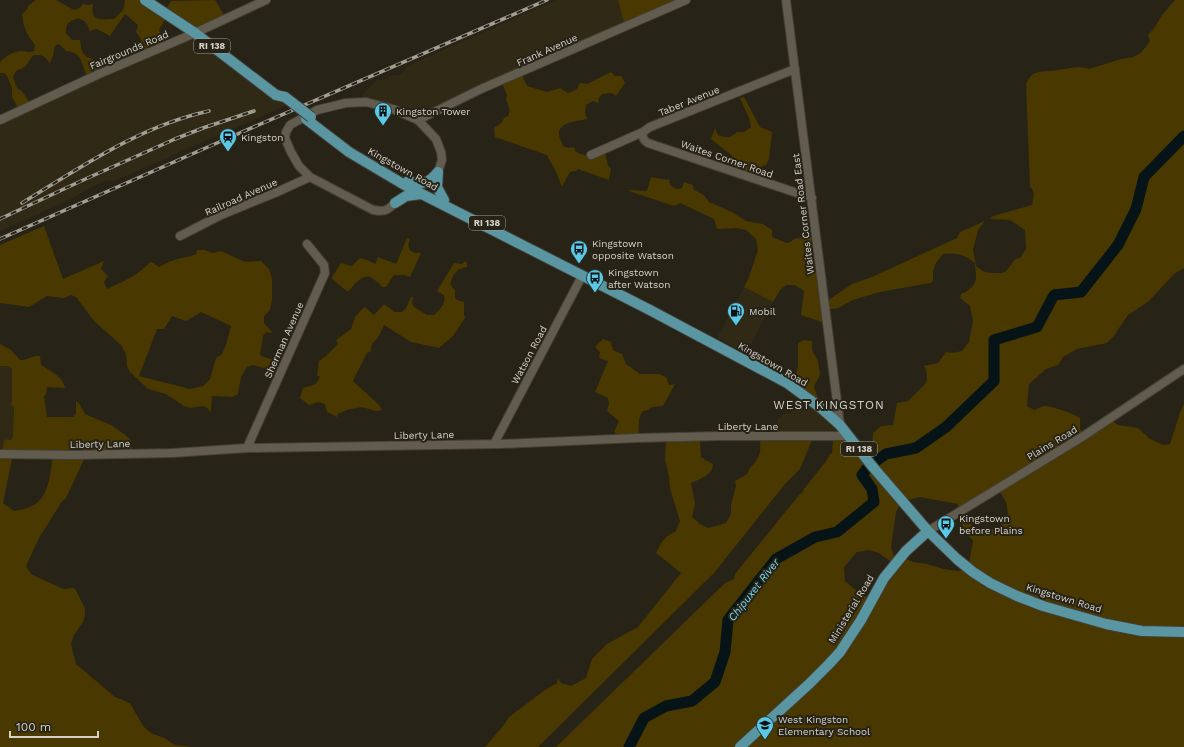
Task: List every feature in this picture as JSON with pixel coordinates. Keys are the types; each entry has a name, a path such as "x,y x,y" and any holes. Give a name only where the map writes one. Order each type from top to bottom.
{"main road":[{"name":"Kingstown Road","path":"145,0 195,33 281,100 355,149 408,181 519,240 528,247"},
{"name":"Kingstown Road","path":"308,118 349,152 393,179 528,247 787,383 821,408 840,425 928,531 957,559 990,583 1042,606 1122,627 1142,631 1184,632"},
{"path":"408,181 422,183 428,182 438,172"},
{"path":"438,172 437,187 444,200"},
{"path":"393,179 397,187 395,203"},
{"path":"395,203 406,196 421,194"},
{"name":"Ministerial Road","path":"740,747 797,695 840,652 861,620 884,578 906,551 928,531"}],"street":[{"name":"Fairgrounds Road","path":"0,120 99,74 195,33 266,0"},
{"name":"Frank Avenue","path":"418,120 488,86 686,0"},
{"name":"Waites Corner Road East","path":"786,0 840,425"},
{"name":"Taber Avenue","path":"591,156 658,124 795,69"},
{"path":"395,203 386,210 373,210 310,177 299,166 285,138 286,132 290,125 317,110 346,103 366,102 393,109 418,120 436,139 441,152 442,160 438,172"},
{"name":"Waites Corner Road","path":"643,132 642,137 648,143 812,198"},
{"name":"Railroad Avenue","path":"180,236 221,215 310,177"},
{"name":"Sherman Avenue","path":"247,448 325,273 324,264 308,244"},
{"name":"Watson Road","path":"494,444 582,276"},
{"name":"Plains Road","path":"928,531 1082,437 1184,369"},
{"name":"Liberty Lane","path":"0,454 74,455 172,453 247,448 494,444 720,436 848,436"}],"shaded area":[{"path":"36,0 56,0 74,10 80,8 83,4 93,4 92,10 95,17 100,19 114,19 123,10 125,0 142,0 164,13 171,1 215,0 226,18 197,32 167,16 159,30 166,44 143,52 141,39 136,32 138,25 125,14 110,36 97,29 89,31 88,26 83,20 78,18 72,20 67,24 66,33 72,40 80,40 84,55 93,59 98,71 88,78 79,57 72,52 66,51 57,44 50,64 44,56 34,55 26,66 16,71 13,77 17,88 22,91 31,105 19,110 12,97 12,88 7,76 4,73 0,73 0,62 15,52 34,51 35,45 26,31 22,14 29,5"},
{"path":"556,0 618,0 625,26 427,115 409,117 367,104 362,95 377,80 385,79 393,75 401,75 407,66"},
{"path":"618,0 685,0 625,26"},
{"path":"1175,0 1184,0 1184,268 1174,274 1149,301 1128,315 1107,343 1077,349 1063,357 1058,365 1046,369 1029,384 1027,406 1034,410 1043,406 1051,407 1077,416 1080,418 1080,429 1084,434 1109,419 1118,425 1138,428 1150,439 1163,445 1170,444 1184,404 1184,747 556,747 725,583 734,579 735,574 802,493 832,453 833,440 847,440 862,454 872,445 873,433 881,426 893,425 897,403 908,401 926,383 927,374 924,366 938,363 946,352 952,353 962,351 969,342 973,321 970,306 960,298 961,294 969,290 975,283 975,263 964,256 957,254 943,254 936,263 933,271 933,281 930,283 880,292 853,300 838,308 825,310 825,324 801,315 804,291 795,285 786,285 780,290 773,302 744,287 758,250 756,239 746,230 737,228 717,229 714,219 680,203 674,206 629,190 647,191 651,177 667,180 669,179 670,185 676,189 682,188 684,182 693,185 694,190 704,195 709,202 732,212 746,221 763,224 772,230 772,236 774,238 787,243 794,239 814,235 825,306 830,299 852,284 872,277 957,238 960,232 985,221 978,230 973,250 976,266 989,273 1002,273 1006,271 1015,259 1020,258 1026,249 1025,230 1010,220 990,219 993,216 1032,205 1034,193 1030,187 1026,84 1029,79 1033,74 1039,72 1077,67 1089,69 1121,59 1133,57 1141,53 1150,41 1148,35","holes":["998,488 1006,502 1008,514 1000,526 993,529 979,530 969,523 961,510","920,497 958,504 960,520 965,531 973,541 967,568 958,571 944,569 894,556 891,547 896,512 904,501","869,550 879,553 894,564 869,598 858,592 845,581 844,567 857,552"]},
{"path":"191,34 289,104 117,180 104,181 67,201 0,231 0,119"},
{"path":"611,72 615,76 621,76 625,83 616,96 612,93 602,94 598,103 593,101 586,105 585,112 587,119 574,121 565,125 560,130 559,134 563,146 568,148 574,147 575,151 578,153 590,155 605,152 608,166 611,169 609,180 578,169 570,172 562,187 547,155 495,137 494,127 500,124 504,118 508,116 510,111 506,99 507,95 502,83 521,73 527,86 547,92 560,88 568,93 576,90 580,83 587,84"},
{"path":"744,97 760,127 772,132 769,159 766,165 760,167 757,178 733,171 736,159 711,139 715,128 718,135 728,137 737,132 744,132 751,127 749,118 740,98"},
{"path":"44,226 63,279 104,261 101,269 108,276 104,282 107,289 136,274 150,262 159,267 181,258 195,255 197,250 205,250 212,253 221,251 245,262 261,261 269,269 272,279 272,300 270,310 264,316 264,323 273,333 266,332 263,336 260,355 284,363 280,373 253,365 247,367 241,377 238,394 232,397 212,396 211,412 206,407 202,406 191,408 184,406 166,394 148,389 130,372 127,366 126,354 121,345 94,321 76,297 71,295 64,298 47,296 29,307 0,303 0,245","holes":["201,312 231,326 222,354 216,358 210,379 203,386 190,389 139,376 157,329 164,329 172,316 186,321"]},
{"path":"407,238 410,239 408,245 410,250 421,253 410,277 405,275 394,275 386,287 382,287 370,277 364,277 348,292 332,279 341,263 352,266 360,258 375,264 378,257 396,264"},
{"path":"465,261 467,263 467,267 456,272 452,277 450,284 455,290 455,298 464,302 465,318 453,336 439,348 411,342 384,325 379,336 372,344 371,351 367,353 353,381 379,405 382,410 376,411 362,407 347,410 338,414 337,417 327,412 325,404 318,402 309,405 300,398 303,388 316,384 320,377 317,375 319,361 338,344 336,340 351,329 355,317 363,308 365,307 374,315 384,304 395,312 402,312 406,308 411,297 413,297 412,303 414,307 427,315 434,315 442,306 444,301 444,295 437,291 454,263 462,264"},
{"path":"744,287 773,302 746,353 717,338"},
{"path":"603,339 611,342 613,350 622,354 626,364 640,374 659,374 666,377 669,385 675,384 663,406 652,407 643,411 641,414 639,439 623,439 614,432 619,421 607,411 609,404 608,398 595,392 608,361 599,358 600,352 595,347"},
{"path":"804,340 812,341 812,350 818,361 820,374 814,387 818,398 817,407 792,389 798,366 798,343"},
{"path":"0,344 11,350 20,360 40,356 41,365 59,377 65,388 47,387 46,395 44,396 47,417 73,417 76,413 76,401 79,403 85,414 113,426 131,441 132,453 86,455 66,498 61,503 39,538 26,566 31,574 63,589 73,588 76,590 85,609 85,615 83,622 74,635 71,644 76,664 115,697 130,703 143,726 151,733 164,738 175,745 193,747 0,747 0,453 2,452 4,440 11,440 13,436 14,407 11,405 12,369 8,366 0,366","holes":["13,454 53,455 48,485 42,498 37,503 28,508 14,511 3,503"]},
{"path":"0,366 8,366 12,368 11,405 14,407 13,436 2,453 0,453"},
{"path":"801,395 831,422 847,440 775,438 778,418 788,413 791,414 791,406"},
{"path":"760,438 813,438 800,469 785,484 714,573 538,747 485,747 509,717 545,690 557,683 558,678 561,683 571,686 586,678 592,659 607,644 638,627 681,573 656,553 664,540 676,531 680,521 670,489 669,476 665,460 666,439 700,439 701,457 713,464 711,471 708,474 691,483 695,503 692,517 700,524 708,528 726,523 731,514 731,505 736,486 735,481 747,474 758,458 760,451"}],"waterway":[{"name":"Chipuxet River","path":"876,461 886,454 916,448 946,427 994,381 994,340 1037,327 1054,295 1081,292 1118,245 1136,209 1144,177 1184,136"},
{"name":"Chipuxet River","path":"629,747 644,718 666,706 692,701 715,682 725,652 728,620 776,559 815,537 837,532 874,502 872,489 862,475 868,467"}],"railway":[{"path":"0,239 547,0"},
{"path":"22,203 89,162 135,137 184,118 209,111"},
{"path":"0,219 175,139 254,111"}],"place":[{"name":"Kingston Tower","path":"383,126"},
{"name":"Kingston","path":"228,152"},
{"name":"Kingstown opposite Watson","path":"579,264"},
{"name":"Kingstown after Watson","path":"595,293"},
{"name":"Mobil","path":"736,326"},
{"name":"Kingstown before Plains","path":"946,539"},
{"name":"West Kingston Elementary School","path":"765,740"}],"district":[{"name":"WEST KINGSTON","path":"829,405"}]}
